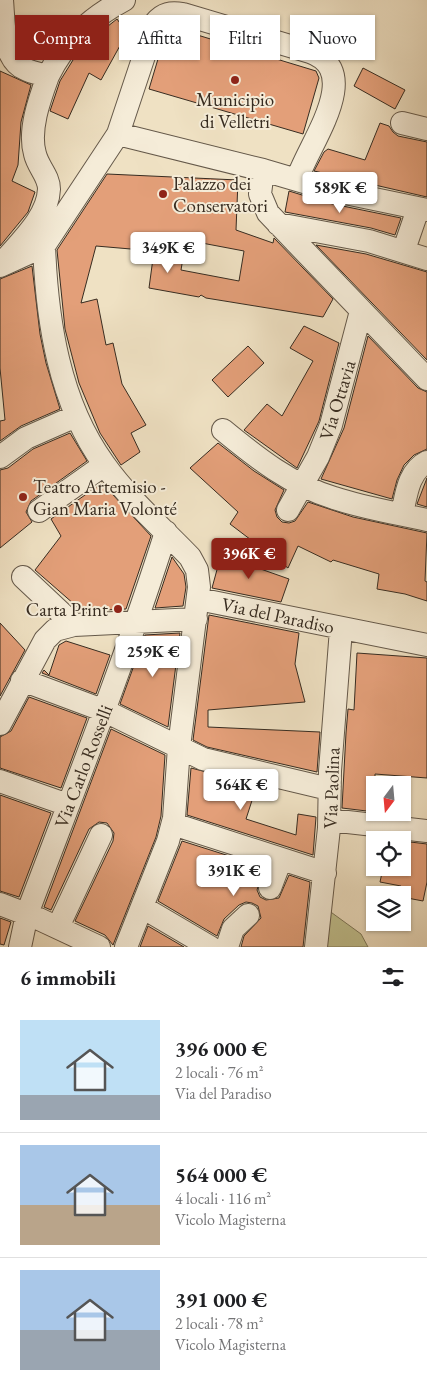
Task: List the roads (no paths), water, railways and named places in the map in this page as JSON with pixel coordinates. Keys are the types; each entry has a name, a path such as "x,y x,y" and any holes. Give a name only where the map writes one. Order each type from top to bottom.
{"street":[{"path":"2,0 11,57 25,70 48,76"},
{"path":"1,265 30,230 47,199 48,183 36,158 33,137 40,101 48,76 61,51 79,31 124,0"},
{"path":"1,265 44,246 118,134 155,23 159,18 170,12 183,14 310,52 320,56 330,65 334,81 332,96 321,132 305,158 297,180"},
{"path":"402,123 427,129"},
{"path":"118,134 263,170 330,190 423,210 407,241"},
{"path":"263,170 260,188 261,201 268,213 427,379"},
{"path":"278,224 368,240 427,259"},
{"path":"44,246 53,336 76,416 104,465 195,565 199,582 179,748 173,824 126,947"},
{"name":"Via Ottavia","path":"288,510 318,457 333,419 362,311"},
{"path":"0,457 26,438 76,416"},
{"path":"224,430 265,464 302,485 332,498 427,520"},
{"path":"402,514 411,480 420,466 427,462"},
{"path":"40,511 104,465"},
{"name":"Via Carlo Rosselli","path":"20,947 27,914 105,711 137,622 166,532"},
{"path":"23,577 74,625"},
{"name":"Via del Paradiso","path":"0,724 13,683 50,634 61,627 137,622 197,609 349,630 427,645"},
{"name":"Via Paolina","path":"316,947 330,820 329,789 349,630"},
{"path":"13,683 105,711 179,748 217,764 329,789"},
{"path":"0,781 68,806"},
{"path":"330,820 427,831"},
{"path":"173,824 324,873"},
{"path":"58,927 101,835"},
{"path":"270,888 281,859"},
{"path":"0,904 58,927 99,947"},
{"path":"142,907 210,947"},
{"path":"227,947 237,924 248,915"}],"place":[{"name":"Municipio di Velletri","path":"235,80"},
{"name":"Palazzo dei Conservatori","path":"163,194"},
{"name":"Teatro Artemisio - Gian Maria Volonté","path":"23,497"},
{"name":"Carta Print","path":"118,609"}]}
